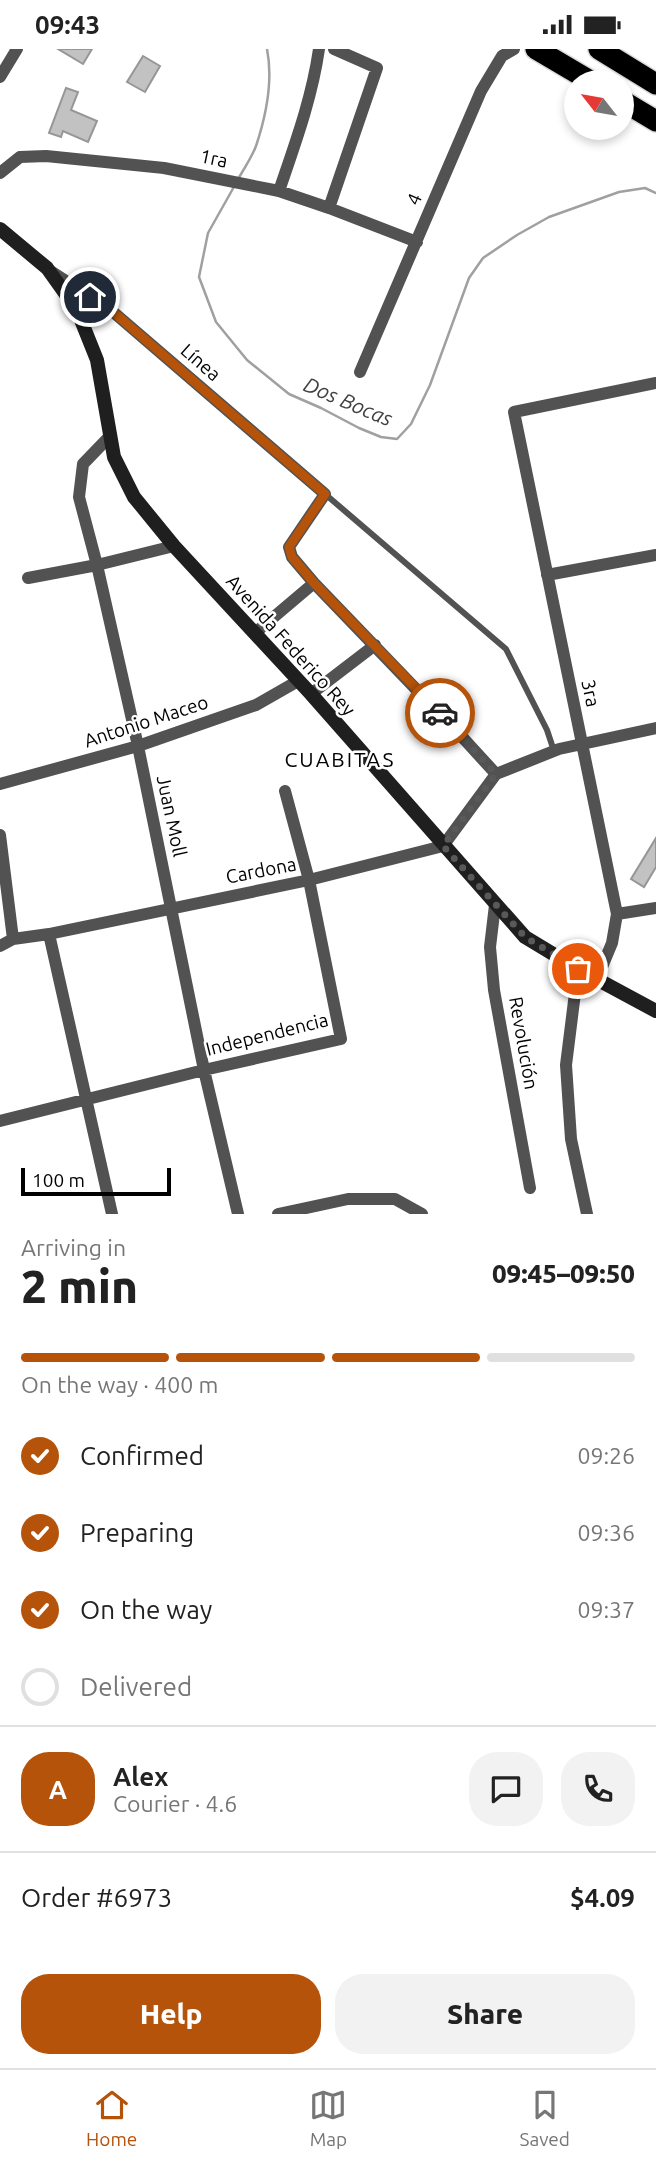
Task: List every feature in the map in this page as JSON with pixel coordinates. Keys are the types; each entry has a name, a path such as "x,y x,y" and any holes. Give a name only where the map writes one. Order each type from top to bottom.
{"highway":[{"path":"537,49 572,70"},
{"path":"599,49 656,84"},
{"path":"634,108 656,121"}],"main road":[{"name":"Avenida Federico Rey","path":"0,229 47,268 77,310 97,360 114,457 134,497 174,546 311,694 525,937 656,1011"}],"street":[{"path":"0,77 17,49"},
{"path":"279,191 302,121 319,49"},
{"path":"329,208 377,68 334,49"},
{"name":"4","path":"360,372 481,91 502,56 514,49"},
{"name":"1ra","path":"0,173 20,157 46,156 164,168 279,191 416,242"},
{"name":"Línea","path":"47,268 112,311 325,494"},
{"name":"3ra","path":"597,979 612,943 617,914 514,412 656,383"},
{"name":"Juan Moll","path":"110,436 83,464 79,496 138,746 204,1070 238,1214"},
{"path":"325,494 289,547 292,557 496,774"},
{"path":"28,578 174,546"},
{"path":"547,575 656,555"},
{"path":"255,633 314,583"},
{"path":"311,694 375,645"},
{"name":"Antonio Maceo","path":"0,785 138,746 256,705 298,681"},
{"path":"443,846 496,774 554,751 656,728"},
{"name":"Independencia","path":"0,1121 341,1039 309,880 285,791"},
{"path":"0,835 3,892 13,939"},
{"name":"Cardona","path":"0,946 13,939 49,934 309,880 443,846"},
{"name":"Revolución","path":"495,905 490,947 494,990 530,1188"},
{"path":"617,914 656,908"},
{"path":"49,934 112,1214"},
{"path":"578,969 566,1065 571,1139 587,1214"},
{"path":"278,1214 348,1199 395,1199 422,1214"}],"lane":[{"path":"325,494 506,649 547,730 554,751"}],"building":[{"path":"58,49 92,49 83,64"},
{"path":"143,56 160,66 145,92 127,82"},
{"path":"66,88 78,92 71,110 97,121 88,142 63,131 61,137 49,133"},
{"path":"656,838 656,867 644,887 631,879"}],"waterway":[{"name":"Dos Bocas","path":"238,179 254,150 263,122 269,85 267,49"},
{"name":"Dos Bocas","path":"235,185 208,233 199,277 216,322 247,360 289,394 359,428 381,437 397,439 411,424 430,385 469,278 483,258 549,217 619,192 645,188 656,193"}],"way so far":[{"path":"440,713 496,774 443,846 525,937 578,969"}],"district":[{"name":"CUABITAS","path":"340,760"}],"route":[{"path":"90,297 112,311 325,494 289,547 292,557 440,713"}]}
